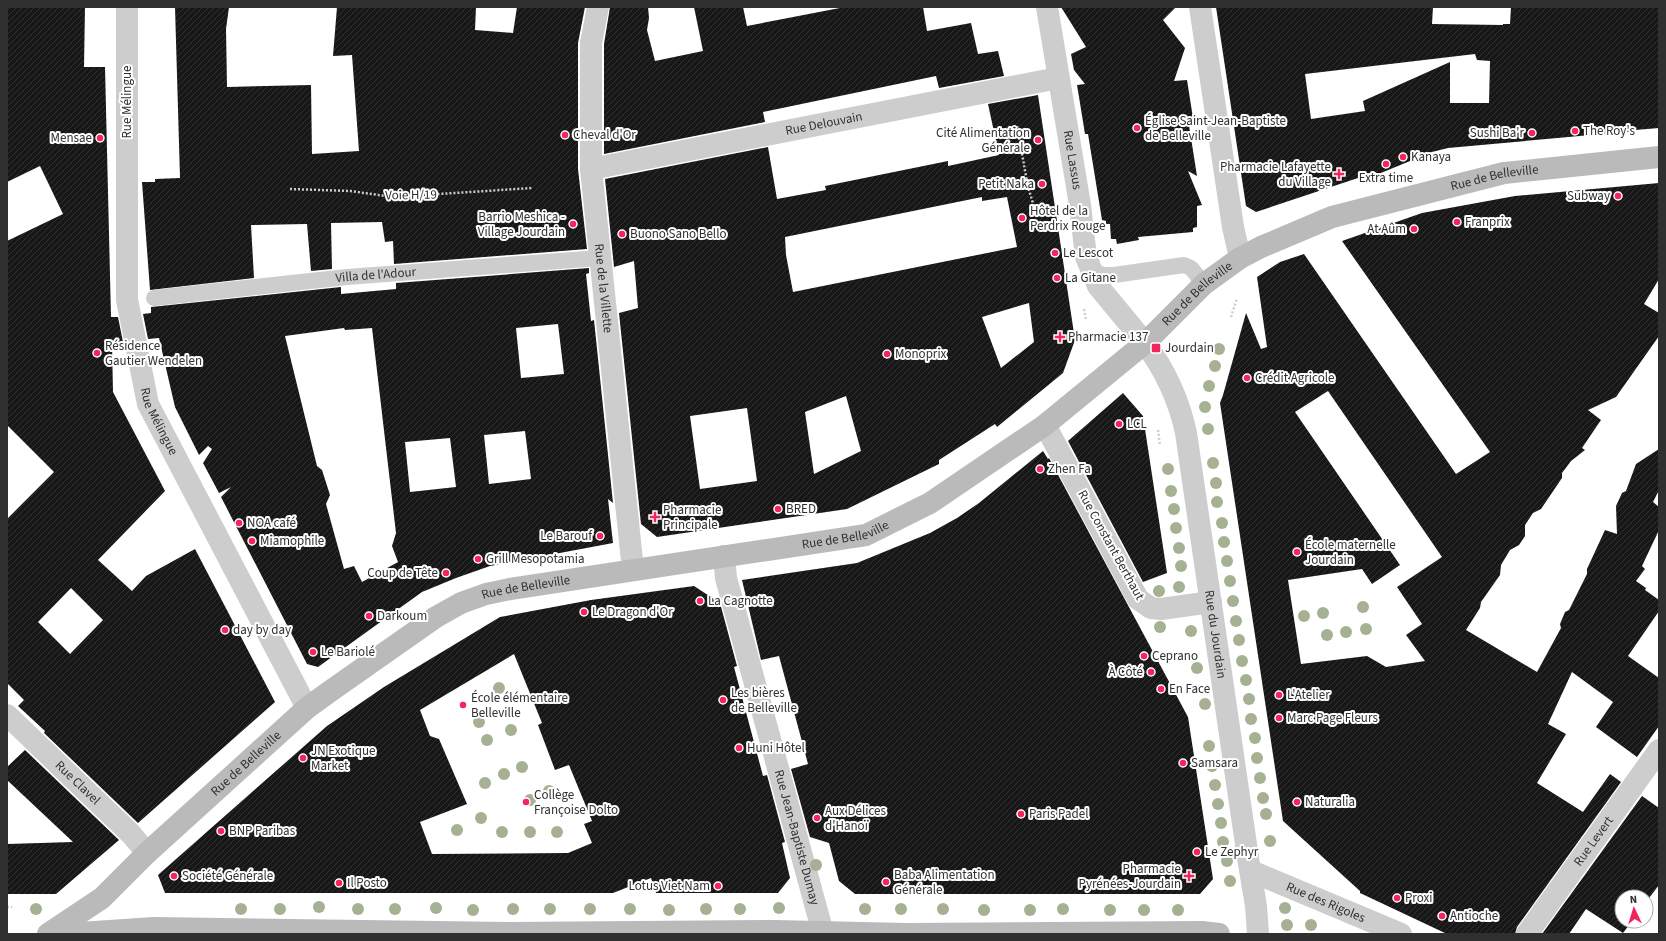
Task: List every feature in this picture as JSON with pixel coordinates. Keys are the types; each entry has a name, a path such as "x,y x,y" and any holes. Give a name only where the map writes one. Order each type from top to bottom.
{"main road":[{"name":"Rue de Belleville","path":"48,934 102,898 147,853 307,708 436,617 461,603 486,594 510,589 866,535 930,503 1045,425 1145,343 1204,284 1240,258 1261,247 1332,217 1504,172 1659,157"},
{"path":"65,934 154,928 508,933 775,931 906,934 1202,932 1218,934"}],"street":[{"name":"Rue Mélingue","path":"127,7 127,300 148,404 307,708"},
{"name":"Rue de la Villette","path":"598,7 591,43 591,169 599,258 633,570"},
{"name":"Rue Lassus","path":"1047,7 1080,205 1086,257 1090,270 1098,286 1145,343"},
{"path":"1200,7 1233,227 1240,258"},
{"name":"Rue Delouvain","path":"591,169 1058,78"},
{"name":"Rue du Jourdain","path":"1145,343 1159,362 1174,392 1183,415 1250,864 1258,934"},
{"name":"Rue Constant Berthaut","path":"1045,425 1138,600 1151,608 1162,609 1211,602"},
{"name":"Rue Jean-Baptiste Dumay","path":"724,556 726,578 823,933"},
{"name":"Rue Clavel","path":"7,715 131,834 147,853"},
{"name":"Rue Levert","path":"1527,934 1659,750"},
{"name":"Rue des Rigoles","path":"1250,864 1401,934"}],"lane":[{"name":"Villa de l'Adour","path":"154,298 347,277 599,258"},
{"path":"1090,270 1103,275 1114,275 1184,264 1191,268 1204,284"}],"path":[{"path":"1017,126 1028,187 1036,213 1080,205"},
{"name":"Voie H/19","path":"290,189 350,191 393,197 532,188"},
{"path":"1231,316 1237,298"},
{"path":"1084,308 1086,320"},
{"path":"1158,428 1160,446"},
{"path":"7,907 12,907"}],"building":[{"path":"7,7 85,7 84,67 105,67 111,317 118,317 123,342 112,343 113,392 165,491 98,560 132,591 146,576 195,549 275,702 138,823 18,706 24,700 7,683 7,519 54,472 7,425 7,241 63,214 40,166 7,182","holes":["71,588 103,620 70,654 38,622"]},
{"path":"175,7 229,7 226,29 227,87 311,85 312,154 359,151 352,55 333,56 337,7 476,7 475,30 513,33 517,7 585,7 578,43 578,169 587,249 394,264 393,241 385,242 382,222 331,223 332,269 311,271 307,224 251,225 254,278 150,290 142,182 155,182 155,179 180,178"},
{"path":"610,7 648,7 649,18 647,30 655,61 703,51 694,7 743,7 747,26 845,7 923,7 927,31 971,23 978,54 998,51 1004,76 939,88 936,76 763,112 765,122 604,154 604,44"},
{"name":"Église Saint-Jean-Baptiste de Belleville","path":"1061,7 1176,7 1163,20 1185,48 1174,81 1187,80 1193,118 1188,119 1197,176 1188,171 1202,205 1197,206 1197,227 1193,228 1193,232 1138,237 1139,240 1117,244 1116,239 1111,239 1110,224 1106,224 1106,221 1102,220 1088,134 1085,134 1077,85 1085,84 1074,70 1071,54 1086,47"},
{"path":"1216,7 1433,7 1432,24 1503,25 1510,24 1511,7 1659,7 1659,128 1448,148 1432,152 1376,175 1376,172 1256,212 1246,206","holes":["1475,54 1477,60 1490,61 1489,103 1450,103 1450,62 1363,101 1365,111 1311,119 1305,74"]},
{"path":"1038,95 1075,340 1063,373 997,427 995,424 939,460 939,464 847,509 657,537 641,524 619,313 638,308 634,261 614,267 605,179 768,147 777,199 826,190 825,186 948,161 948,166 999,155 988,104","holes":["982,197 982,201 1007,197 1017,247 793,292 786,255 785,237","1029,303 1034,342 1001,368 982,317","846,396 861,451 814,474 805,412","747,408 757,481 700,489 690,416"]},
{"path":"1659,183 1659,279 1644,304 1659,313 1659,336 1616,397 1588,410 1601,420 1582,448 1585,450 1571,461 1562,473 1562,478 1541,509 1533,513 1525,525 1525,536 1519,545 1510,550 1501,565 1500,575 1481,602 1480,608 1466,630 1537,672 1561,628 1560,624 1565,612 1569,610 1587,574 1587,569 1605,530 1617,534 1616,506 1622,493 1626,491 1636,464 1659,449 1659,490 1653,502 1659,507 1659,530 1642,566 1645,569 1636,581 1646,588 1645,590 1659,600 1659,611 1628,656 1659,678 1659,726 1637,757 1596,727 1613,702 1572,672 1548,724 1566,734 1537,783 1583,812 1610,774 1621,782 1517,927 1515,934 1447,934 1360,893 1360,891 1283,821 1220,403 1246,313 1261,349 1267,347 1257,277 1280,262 1304,254 1456,474 1490,452 1342,241 1422,213 1515,196","holes":["1328,391 1442,557 1397,587 1422,624 1406,635 1425,661 1386,667 1367,656 1301,664 1288,580 1362,569 1372,584 1400,565 1295,412"]},
{"path":"589,268 589,273 586,274 591,321 594,320 613,503 608,499 613,543 490,566 422,592 318,667 307,664 221,497 231,487 219,493 203,463 212,449 208,446 199,455 175,407 159,338 148,339 143,314 151,313 151,307 341,287 341,294 396,289 396,283","holes":["558,324 564,374 521,378 516,328","344,328 345,330 372,328 396,533 392,546 398,562 362,582 354,566 344,569 326,504 330,495 322,470 317,466 285,336","525,431 531,479 489,484 484,435","450,438 456,487 410,492 405,442"]},
{"path":"1123,393 1143,416 1167,573 1143,582 1068,441"},
{"path":"1043,451 1048,459 1049,458 1188,717 1213,879 1200,894 855,894 839,881 829,843 810,837 791,769 808,764 779,656 761,660 742,580 857,563 930,533 957,518 979,503"},
{"path":"694,586 720,603 737,666 734,667 763,776 767,775 785,842 782,843 790,878 778,893 656,893 651,878 613,893 165,893 158,875 327,726 384,687 500,617 591,600","holes":["514,654 542,723 538,725 555,770 569,765 592,821 584,824 592,843 568,853 432,854 420,822 467,804 439,739 430,736 420,710"]},
{"path":"25,750 119,840 56,894 7,894 7,844 73,842 7,780 7,767"},
{"path":"1642,796 1659,808 1659,885 1654,892 1654,889 1614,889 1614,927 1586,909 1569,934 1542,934"},
{"path":"1617,929 1626,929 1623,933"}],"place":[{"name":"Église Saint-Jean-Baptiste de Belleville","path":"1137,128"},
{"name":"The Roy's","path":"1575,131"},
{"name":"Sushi Ba'r","path":"1532,133"},
{"name":"Cheval d'Or","path":"565,135"},
{"name":"Mensae","path":"100,138"},
{"name":"Cité Alimentation Générale","path":"1038,140"},
{"name":"Kanaya","path":"1403,157"},
{"name":"Extra time","path":"1386,164"},
{"name":"Pharmacie Lafayette du Village","path":"1339,174"},
{"name":"Petit Naka","path":"1042,184"},
{"name":"Subway","path":"1618,196"},
{"name":"Hôtel de la Perdrix Rouge","path":"1022,218"},
{"name":"Franprix","path":"1457,222"},
{"name":"Barrio Meshica - Village Jourdain","path":"573,224"},
{"name":"At Aûm","path":"1414,229"},
{"name":"Buono Sano Bello","path":"622,234"},
{"name":"Le Lescot","path":"1055,253"},
{"name":"La Gitane","path":"1057,278"},
{"name":"Pharmacie 137","path":"1060,337"},
{"name":"Jourdain","path":"1156,348"},
{"name":"Résidence Gautier Wendelen","path":"97,353"},
{"name":"Monoprix","path":"887,354"},
{"name":"Crédit Agricole","path":"1247,378"},
{"name":"LCL","path":"1119,424"},
{"name":"Zhen Fa","path":"1040,469"},
{"name":"BRED","path":"778,509"},
{"name":"Pharmacie Principale","path":"655,517"},
{"name":"NOA café","path":"239,523"},
{"name":"Le Barouf","path":"600,536"},
{"name":"Miamophile","path":"252,541"},
{"name":"École maternelle Jourdain","path":"1297,552"},
{"name":"Grill Mesopotamia","path":"478,559"},
{"name":"Coup de Tête","path":"446,573"},
{"name":"La Cagnotte","path":"700,601"},
{"name":"Le Dragon d'Or","path":"584,612"},
{"name":"Darkoum","path":"369,616"},
{"name":"day by day","path":"225,630"},
{"name":"Le Bariolé","path":"313,652"},
{"name":"Ceprano","path":"1144,656"},
{"name":"À Côté","path":"1151,672"},
{"name":"En Face","path":"1161,689"},
{"name":"L'Atelier","path":"1279,695"},
{"name":"Les bières de Belleville","path":"723,700"},
{"name":"École élémentaire Belleville","path":"463,705"},
{"name":"Marc Page Fleurs","path":"1279,718"},
{"name":"Huni Hôtel","path":"739,748"},
{"name":"JN Exotique Market","path":"303,758"},
{"name":"Samsara","path":"1183,763"},
{"name":"Collège Françoise Dolto","path":"526,802"},
{"name":"Naturalia","path":"1297,802"},
{"name":"Paris Padel","path":"1021,814"},
{"name":"Aux Délices d'Hanoï","path":"817,818"},
{"name":"BNP Paribas","path":"221,831"},
{"name":"Le Zephyr","path":"1197,852"},
{"name":"Société Générale","path":"174,876"},
{"name":"Pharmacie Pyrénées-Jourdain","path":"1189,876"},
{"name":"Baba Alimentation Générale","path":"886,882"},
{"name":"Il Posto","path":"339,883"},
{"name":"Lotus Viet Nam","path":"718,886"},
{"name":"Proxi","path":"1397,898"},
{"name":"Antioche","path":"1442,916"}]}
